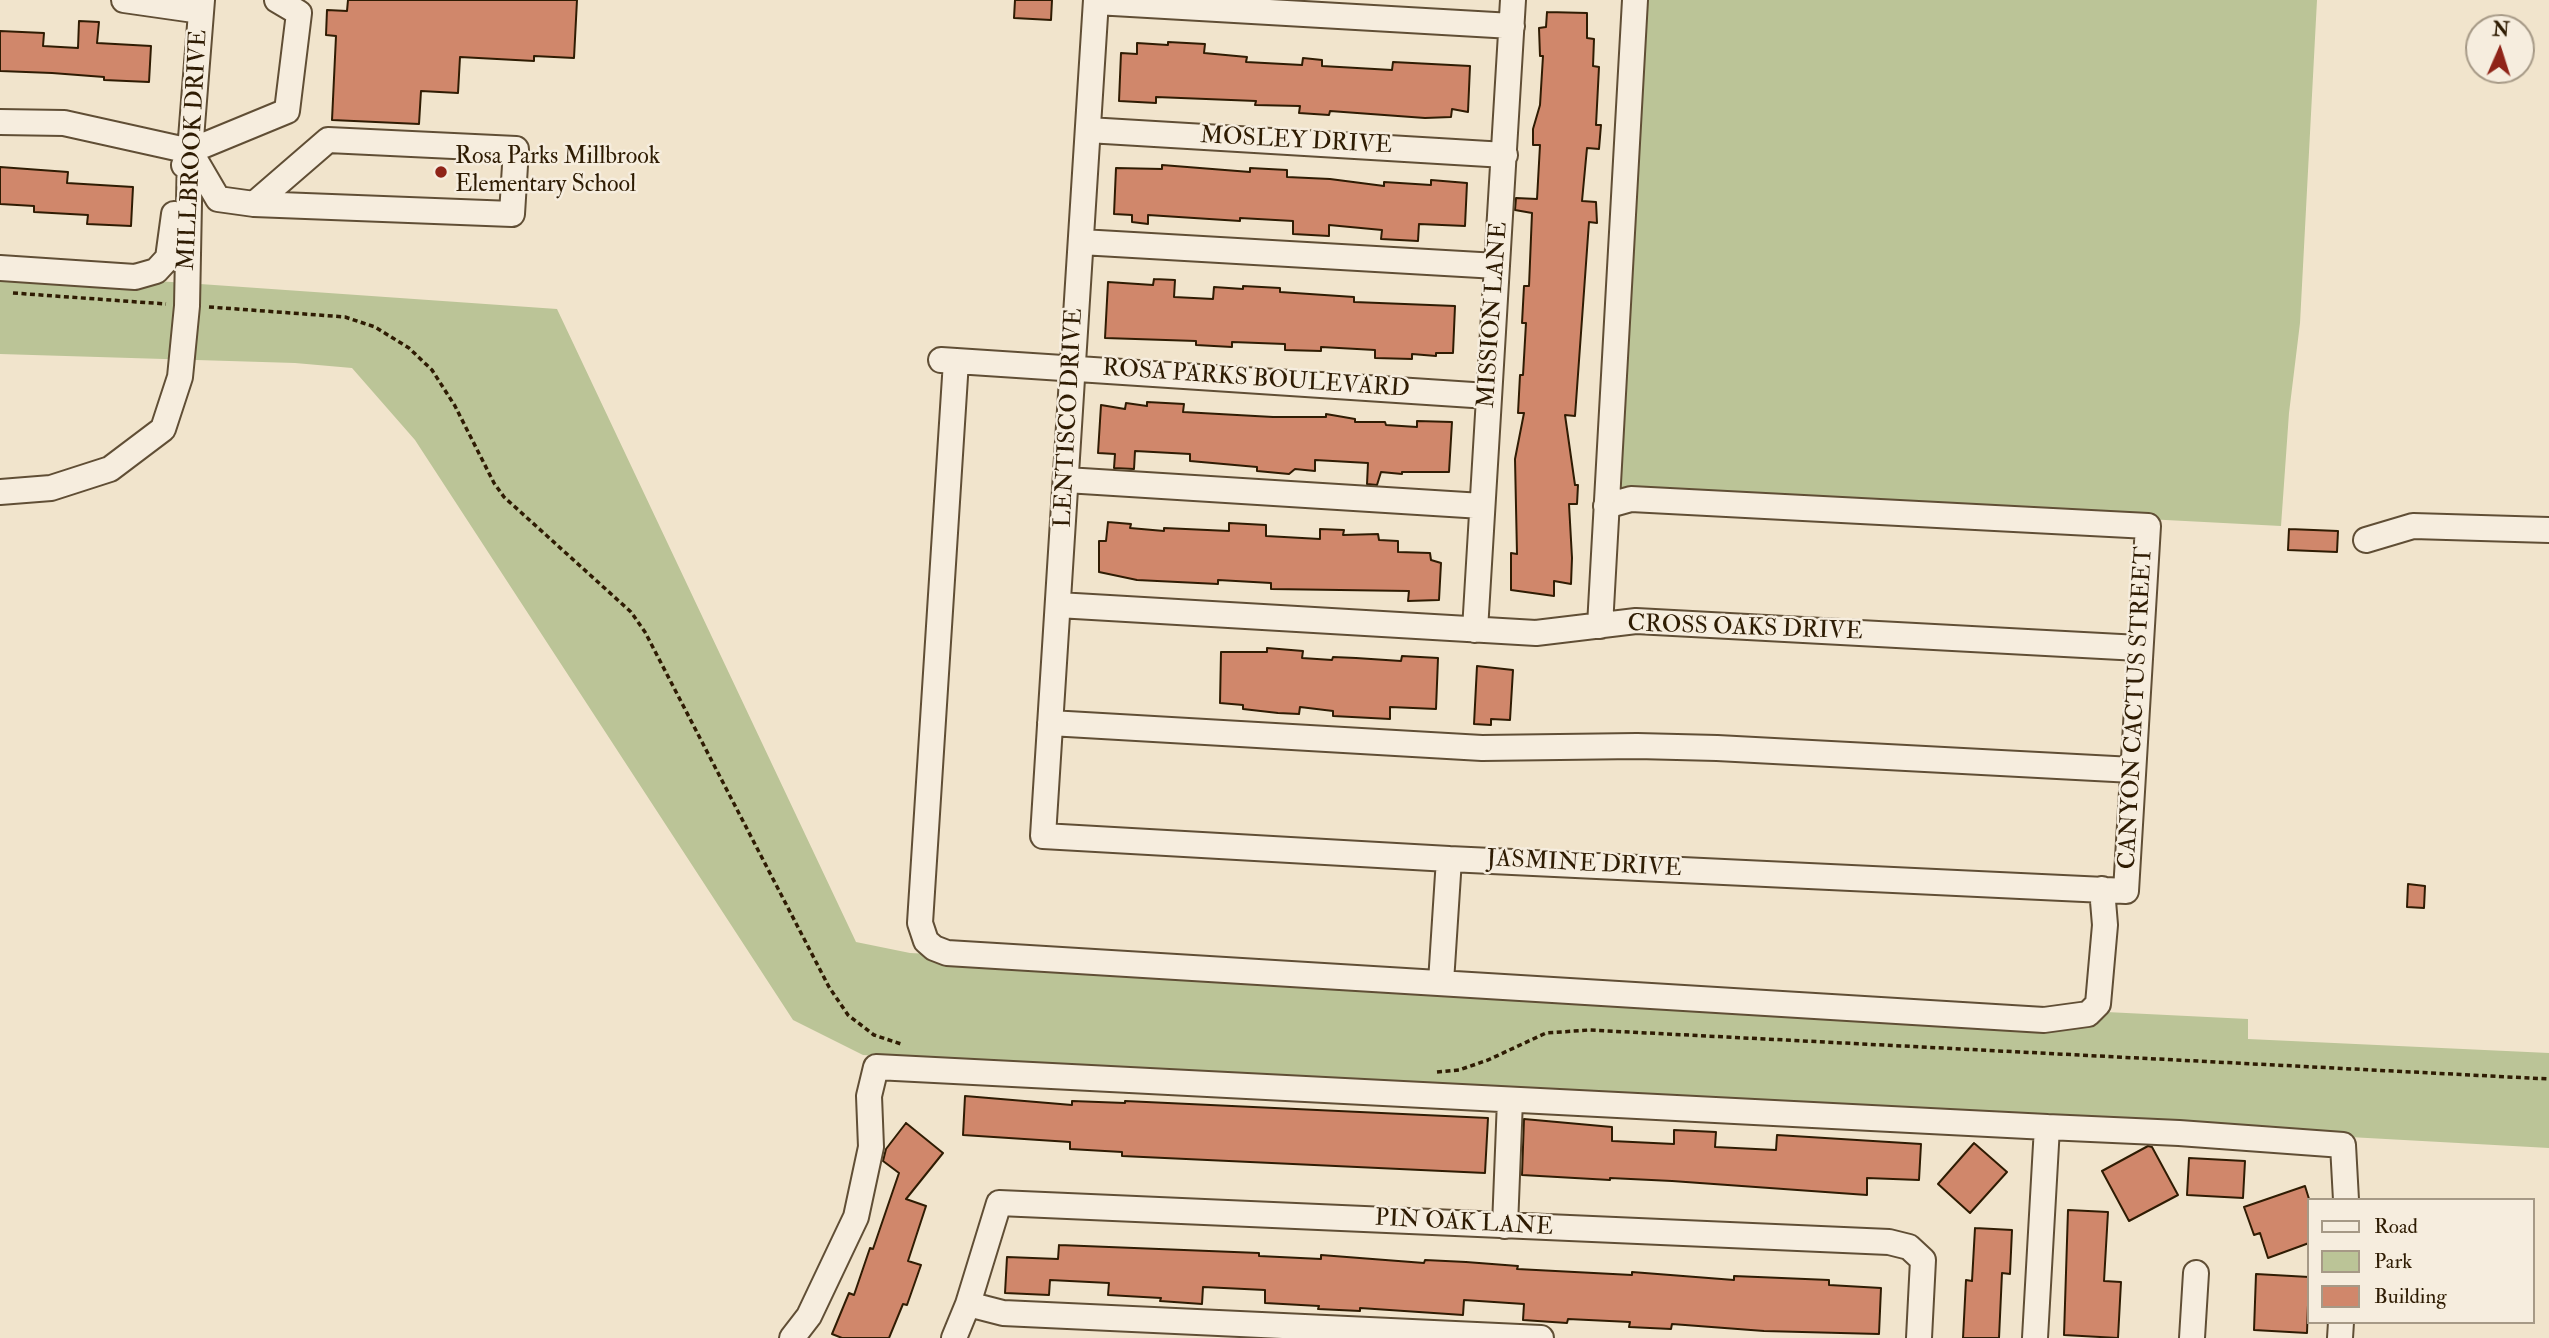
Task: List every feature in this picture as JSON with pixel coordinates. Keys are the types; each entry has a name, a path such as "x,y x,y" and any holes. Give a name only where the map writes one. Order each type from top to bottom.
{"street":[{"path":"124,0 201,6"},
{"path":"0,122 64,123 190,151 287,111 299,13 277,0"},
{"name":"MISSION LANE","path":"1475,630 1513,0"},
{"path":"1600,626 1635,0"},
{"path":"1096,1 1512,26"},
{"name":"LENTISCO DRIVE","path":"1042,836 1096,1"},
{"name":"MILLBROOK DRIVE","path":"0,492 51,488 110,469 163,429 180,377 187,300 190,151 201,6"},
{"name":"MOSLEY DRIVE","path":"1088,130 1505,155"},
{"path":"190,151 218,199 254,204 512,214 516,149 328,140 254,204"},
{"path":"0,268 135,276 156,271 168,258 176,187 190,151"},
{"path":"1081,242 1497,266"},
{"name":"ROSA PARKS BOULEVARD","path":"1441,982 947,953 934,948 926,941 920,923 948,360 1488,396"},
{"path":"1066,480 1482,506"},
{"name":"CANYON CACTUS STREET","path":"1441,982 2044,1020 2088,1014 2098,1004 2105,925 2114,890 2133,770 2148,526 1631,499 1606,506"},
{"path":"2366,540 2413,526 2549,530"},
{"name":"CROSS OAKS DRIVE","path":"1058,606 1536,633 1636,621 2139,648"},
{"path":"1050,723 1482,748 1717,748 2133,770"},
{"name":"JASMINE DRIVE","path":"1042,836 1450,859 2114,890"},
{"path":"1441,982 1450,859"},
{"path":"792,1338 809,1316 856,1217 871,1147 869,1096 876,1067 2165,1132 2343,1146 2346,1198"},
{"path":"1505,1226 1510,1100"},
{"path":"2035,1338 2047,1127"},
{"name":"PIN OAK LANE","path":"968,1304 999,1203 1889,1242 1909,1247 1923,1260 1919,1338"},
{"path":"2192,1338 2196,1273"},
{"path":"954,1338 968,1304 1003,1313 1541,1338"}],"green space":[{"path":"1638,0 2317,0 2300,323 2289,413 2281,526 1609,491"},
{"path":"0,270 557,309 856,942 910,953 2248,1019 2248,1039 2549,1053 2549,1148 863,1055 793,1020 415,440 352,368 295,363 0,354"}],"building":[{"path":"348,0 577,0 574,58 534,56 534,61 460,57 458,93 421,91 419,124 332,120 336,36 326,35 327,10 347,11"},
{"path":"1015,0 1052,0 1051,20 1014,18"},
{"path":"1547,12 1587,13 1587,38 1594,39 1593,66 1599,67 1596,125 1601,125 1599,149 1587,148 1582,201 1596,202 1597,223 1589,222 1575,416 1565,415 1575,485 1578,485 1577,504 1569,504 1571,584 1554,581 1554,596 1511,590 1511,553 1517,554 1515,459 1524,413 1518,413 1526,323 1522,323 1524,286 1529,286 1532,213 1515,210 1516,198 1537,199 1540,145 1533,145 1533,129 1540,105 1543,56 1540,56 1539,28 1546,27"},
{"path":"79,21 99,22 97,43 151,46 149,82 0,71 0,31 44,33 43,46 78,48"},
{"path":"1168,42 1205,44 1204,53 1247,57 1246,62 1302,65 1303,58 1322,60 1322,66 1392,70 1393,62 1470,66 1468,112 1452,109 1451,117 1425,118 1330,111 1329,115 1299,113 1300,106 1255,105 1256,101 1156,97 1156,103 1119,101 1121,53 1137,54 1137,43 1168,45"},
{"path":"1162,165 1250,172 1250,168 1287,170 1287,177 1384,186 1384,182 1431,185 1431,180 1467,183 1465,226 1419,224 1418,241 1381,239 1382,230 1329,225 1329,236 1293,234 1293,221 1240,218 1240,221 1148,215 1148,224 1132,222 1132,215 1114,214 1116,168 1162,169"},
{"path":"0,167 68,172 67,183 133,187 131,226 87,224 88,215 34,212 34,206 0,204"},
{"path":"1154,279 1175,280 1174,297 1213,299 1214,287 1243,289 1243,286 1280,288 1280,292 1354,297 1354,302 1455,306 1453,353 1436,353 1436,356 1412,354 1412,359 1375,358 1375,350 1321,347 1321,351 1285,350 1285,344 1232,342 1232,347 1196,345 1196,341 1105,338 1108,282 1153,285"},
{"path":"1147,402 1184,404 1183,412 1273,417 1326,417 1326,414 1355,419 1355,422 1385,422 1386,425 1417,427 1417,421 1452,422 1449,472 1381,472 1377,485 1367,484 1368,463 1315,460 1315,471 1295,469 1289,474 1257,471 1257,467 1190,461 1190,454 1135,451 1134,469 1114,468 1115,454 1098,453 1101,405 1125,409 1126,403 1147,406"},
{"path":"1108,522 1131,524 1130,528 1164,531 1164,528 1229,531 1229,523 1266,525 1266,536 1320,539 1320,529 1344,530 1343,535 1378,534 1379,540 1398,541 1398,552 1430,553 1431,560 1441,563 1439,600 1408,601 1409,591 1271,589 1271,583 1218,580 1218,584 1137,580 1099,572 1099,541 1106,541"},
{"path":"2289,529 2338,531 2337,552 2288,550"},
{"path":"1267,648 1303,651 1302,658 1332,660 1333,657 1401,661 1402,656 1438,658 1436,709 1390,707 1390,719 1333,716 1333,711 1300,707 1299,714 1278,713 1220,703 1221,652 1267,652"},
{"path":"1477,666 1513,670 1510,720 1491,719 1491,725 1474,724"},
{"path":"2408,884 2425,886 2424,908 2407,907"},
{"path":"965,1096 1072,1105 1072,1101 1125,1101 1488,1118 1485,1173 1122,1156 1122,1152 1070,1149 1070,1142 963,1135"},
{"path":"1524,1119 1612,1127 1612,1141 1674,1144 1674,1130 1716,1132 1715,1147 1776,1150 1777,1135 1921,1144 1919,1180 1867,1178 1867,1195 1672,1181 1522,1175"},
{"path":"906,1123 943,1153 906,1199 926,1206 908,1261 921,1265 907,1305 903,1304 889,1338 842,1338 832,1334 849,1293 854,1295 899,1173 883,1161 886,1149"},
{"path":"1974,1143 2007,1172 1970,1213 1938,1184"},
{"path":"2148,1146 2152,1147 2178,1195 2129,1221 2102,1171"},
{"path":"2189,1158 2245,1161 2243,1198 2187,1195"},
{"path":"2305,1186 2309,1198 2308,1243 2268,1258 2260,1233 2254,1235 2244,1207"},
{"path":"2068,1210 2108,1212 2104,1281 2121,1282 2118,1338 2064,1335"},
{"path":"1975,1228 2012,1230 2010,1274 2002,1273 1999,1338 1963,1338 1966,1280 1972,1281"},
{"path":"1059,1245 1259,1253 1259,1256 1321,1259 1321,1255 1424,1263 1425,1260 1466,1262 1518,1266 1517,1269 1632,1275 1632,1272 1734,1280 1734,1276 1829,1280 1829,1285 1881,1288 1879,1334 1764,1331 1672,1324 1671,1329 1629,1327 1630,1322 1568,1319 1567,1323 1523,1320 1524,1304 1464,1300 1463,1315 1360,1308 1360,1311 1318,1309 1319,1306 1265,1303 1265,1290 1203,1287 1202,1304 1108,1295 1109,1283 1050,1280 1049,1295 1005,1293 1007,1257 1058,1259"},
{"path":"2256,1274 2308,1277 2307,1333 2254,1330"}],"place":[{"name":"Rosa Parks Millbrook Elementary School","path":"441,172"}]}
